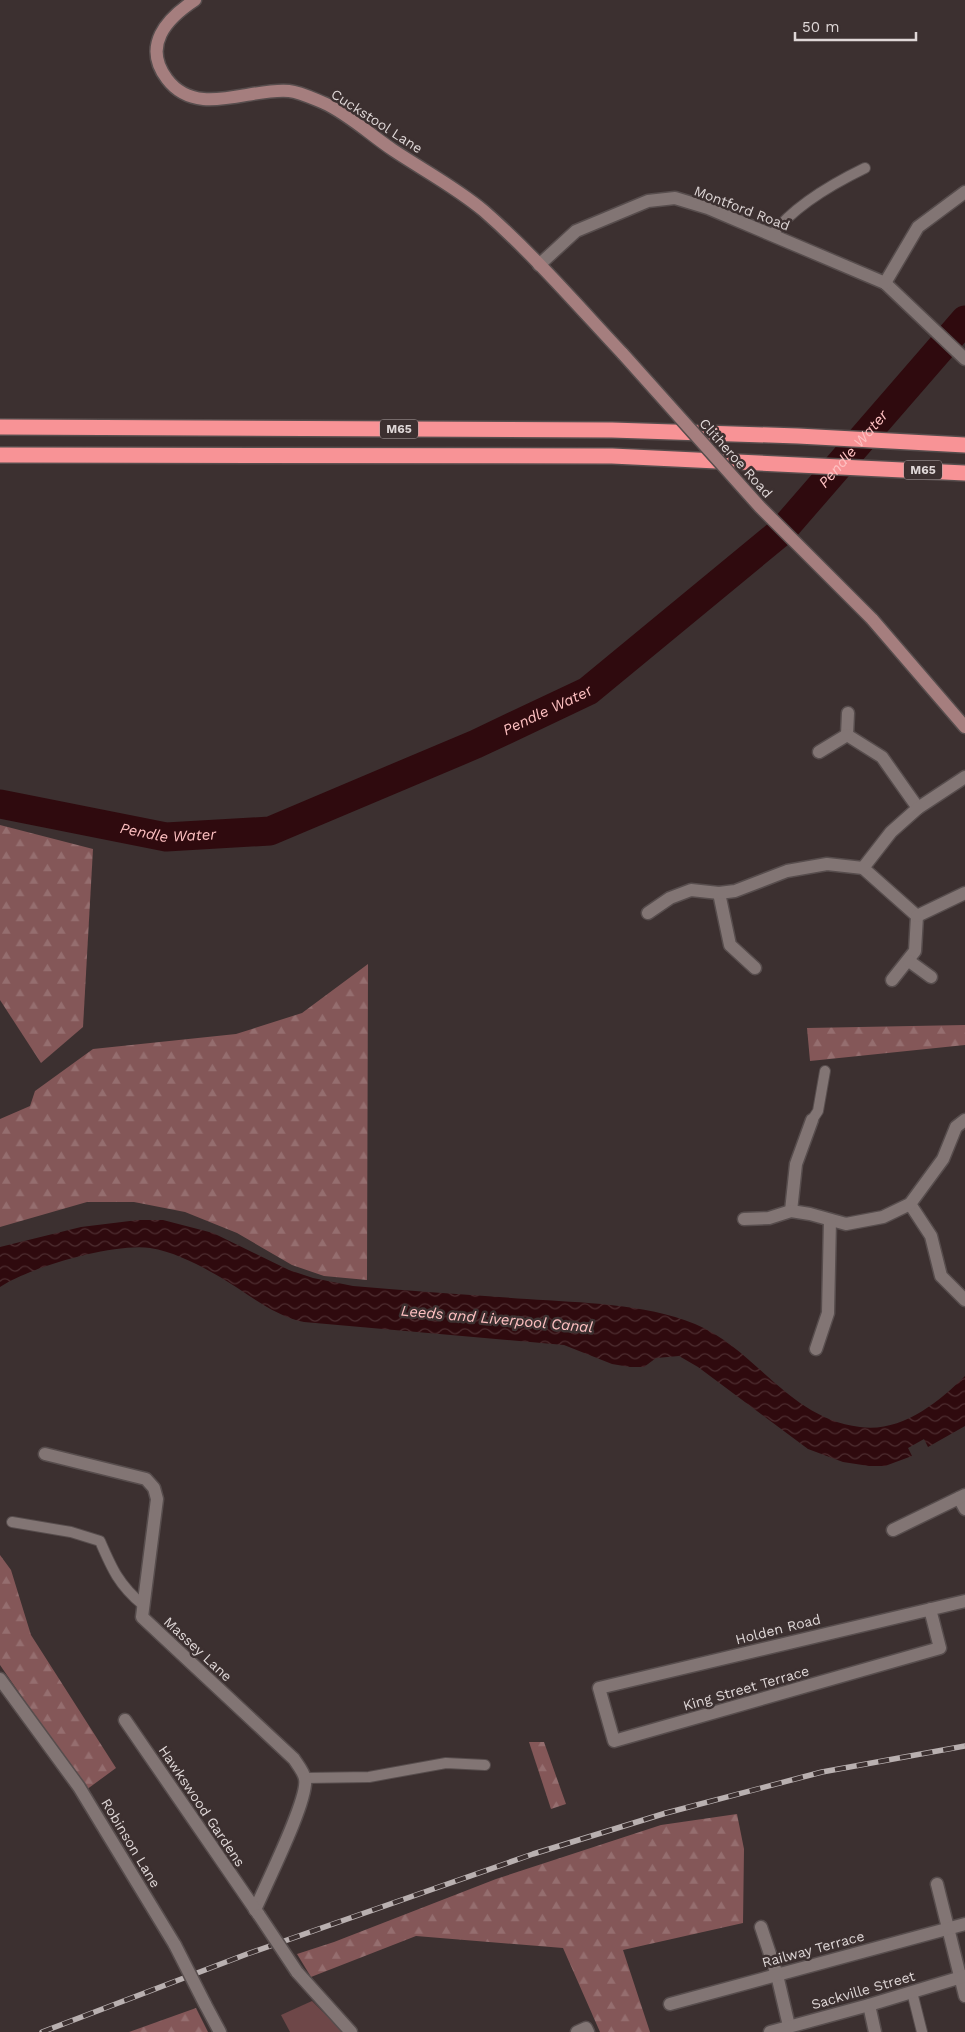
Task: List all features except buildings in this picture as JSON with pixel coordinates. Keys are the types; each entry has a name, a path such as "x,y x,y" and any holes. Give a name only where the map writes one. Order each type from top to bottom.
{"highway":[{"name":"M65","path":"0,427 612,430 798,436 965,445"},
{"name":"M65","path":"0,455 602,456 965,473"}],"main road":[{"name":"Cuckstool Lane","path":"195,0 169,21 158,36 159,65 168,80 184,94 202,99 219,99 289,90 327,104 483,210"},
{"name":"Clitheroe Road","path":"483,210 539,265 623,354 760,507 872,619 965,727"}],"street":[{"path":"886,282 918,227 965,192"},
{"name":"Montford Road","path":"539,265 576,231 648,201 675,198 708,208 886,282 965,359"},
{"path":"846,735 848,713"},
{"path":"819,752 846,735"},
{"path":"846,735 882,757 918,808"},
{"path":"863,868 891,832 918,808 965,777"},
{"path":"648,913 670,898 691,890 719,893 735,890 787,871 828,864 863,868 917,916"},
{"path":"719,893 730,945 755,968"},
{"path":"917,916 965,893"},
{"path":"892,980 909,961 915,951 917,916"},
{"path":"909,961 931,978"},
{"path":"791,1211 796,1164 812,1120"},
{"path":"744,1219 769,1218 791,1211 846,1224 883,1217 910,1204 943,1159 956,1127 965,1120"},
{"path":"910,1204 931,1236 941,1276 965,1300"},
{"path":"816,1349 828,1313 830,1220"},
{"path":"45,1454 146,1479 154,1488 157,1499 154,1537 143,1605"},
{"path":"893,1530 963,1501"},
{"name":"Holden Road","path":"599,1688 965,1601"},
{"name":"Massey Lane","path":"143,1605 142,1617 294,1759 306,1778"},
{"name":"King Street Terrace","path":"599,1688 614,1741 940,1648 930,1609"},
{"name":"Robinson Lane","path":"0,1679 79,1787 175,1945 220,2032"},
{"name":"Hawkswood Gardens","path":"125,1720 297,1972 351,2032"},
{"path":"257,1912 304,1794 306,1778"},
{"path":"937,1884 963,1976 965,1996"},
{"name":"Railway Terrace","path":"670,2004 965,1924"},
{"path":"761,1926 777,1975 790,2026"},
{"name":"Sackville Street","path":"770,2032 868,2006 963,1976"},
{"path":"868,2006 876,2032"},
{"path":"577,2032 586,2028 588,2032"}],"lane":[{"path":"772,235 780,224 826,190 865,168"},
{"path":"812,1120 818,1111 825,1071"},
{"path":"12,1522 71,1532 100,1541 114,1575 129,1593 143,1605"},
{"path":"306,1778 369,1777 446,1763 486,1765"},
{"path":"912,1992 922,2032"}],"shaded area":[{"path":"312,2001 343,2032 290,2032 281,2015"}],"green space":[{"path":"0,825 93,849 83,1027 41,1063 0,1000"},
{"path":"368,964 367,1280 324,1276 292,1265 237,1233 185,1212 134,1202 87,1202 0,1227 0,1119 30,1106 35,1091 93,1049 236,1034 302,1013"},
{"path":"965,1025 965,1045 810,1061 807,1028"},
{"path":"0,1555 11,1570 31,1635 116,1768 86,1790 0,1665"},
{"path":"529,1742 544,1742 566,1804 551,1809"},
{"path":"737,1814 744,1849 743,1923 623,1950 650,2032 600,2032 563,1948 416,1936 311,1977 297,1954 334,1942 496,1879 661,1825"},
{"path":"196,2008 208,2032 129,2032"}],"water":[{"name":"Leeds and Liverpool Canal","path":"138,1220 163,1220 213,1233 289,1270 313,1278 353,1286 612,1305 675,1317 695,1324 717,1336 737,1350 792,1397 813,1411 835,1421 860,1427 875,1428 904,1421 930,1406 965,1376 965,1426 928,1447 924,1439 908,1448 912,1456 885,1466 869,1466 843,1462 808,1449 698,1367 679,1356 656,1358 644,1367 630,1367 612,1364 564,1345 304,1322 282,1315 195,1264 178,1256 150,1248 116,1249 73,1258 31,1272 0,1287 0,1247 81,1227"}],"waterway":[{"name":"Pendle Water","path":"0,804 166,837 270,831 476,744 588,691 782,531 965,320"}],"railway":[{"path":"42,2032 247,1954 533,1854 666,1813 822,1772 965,1746"}]}
